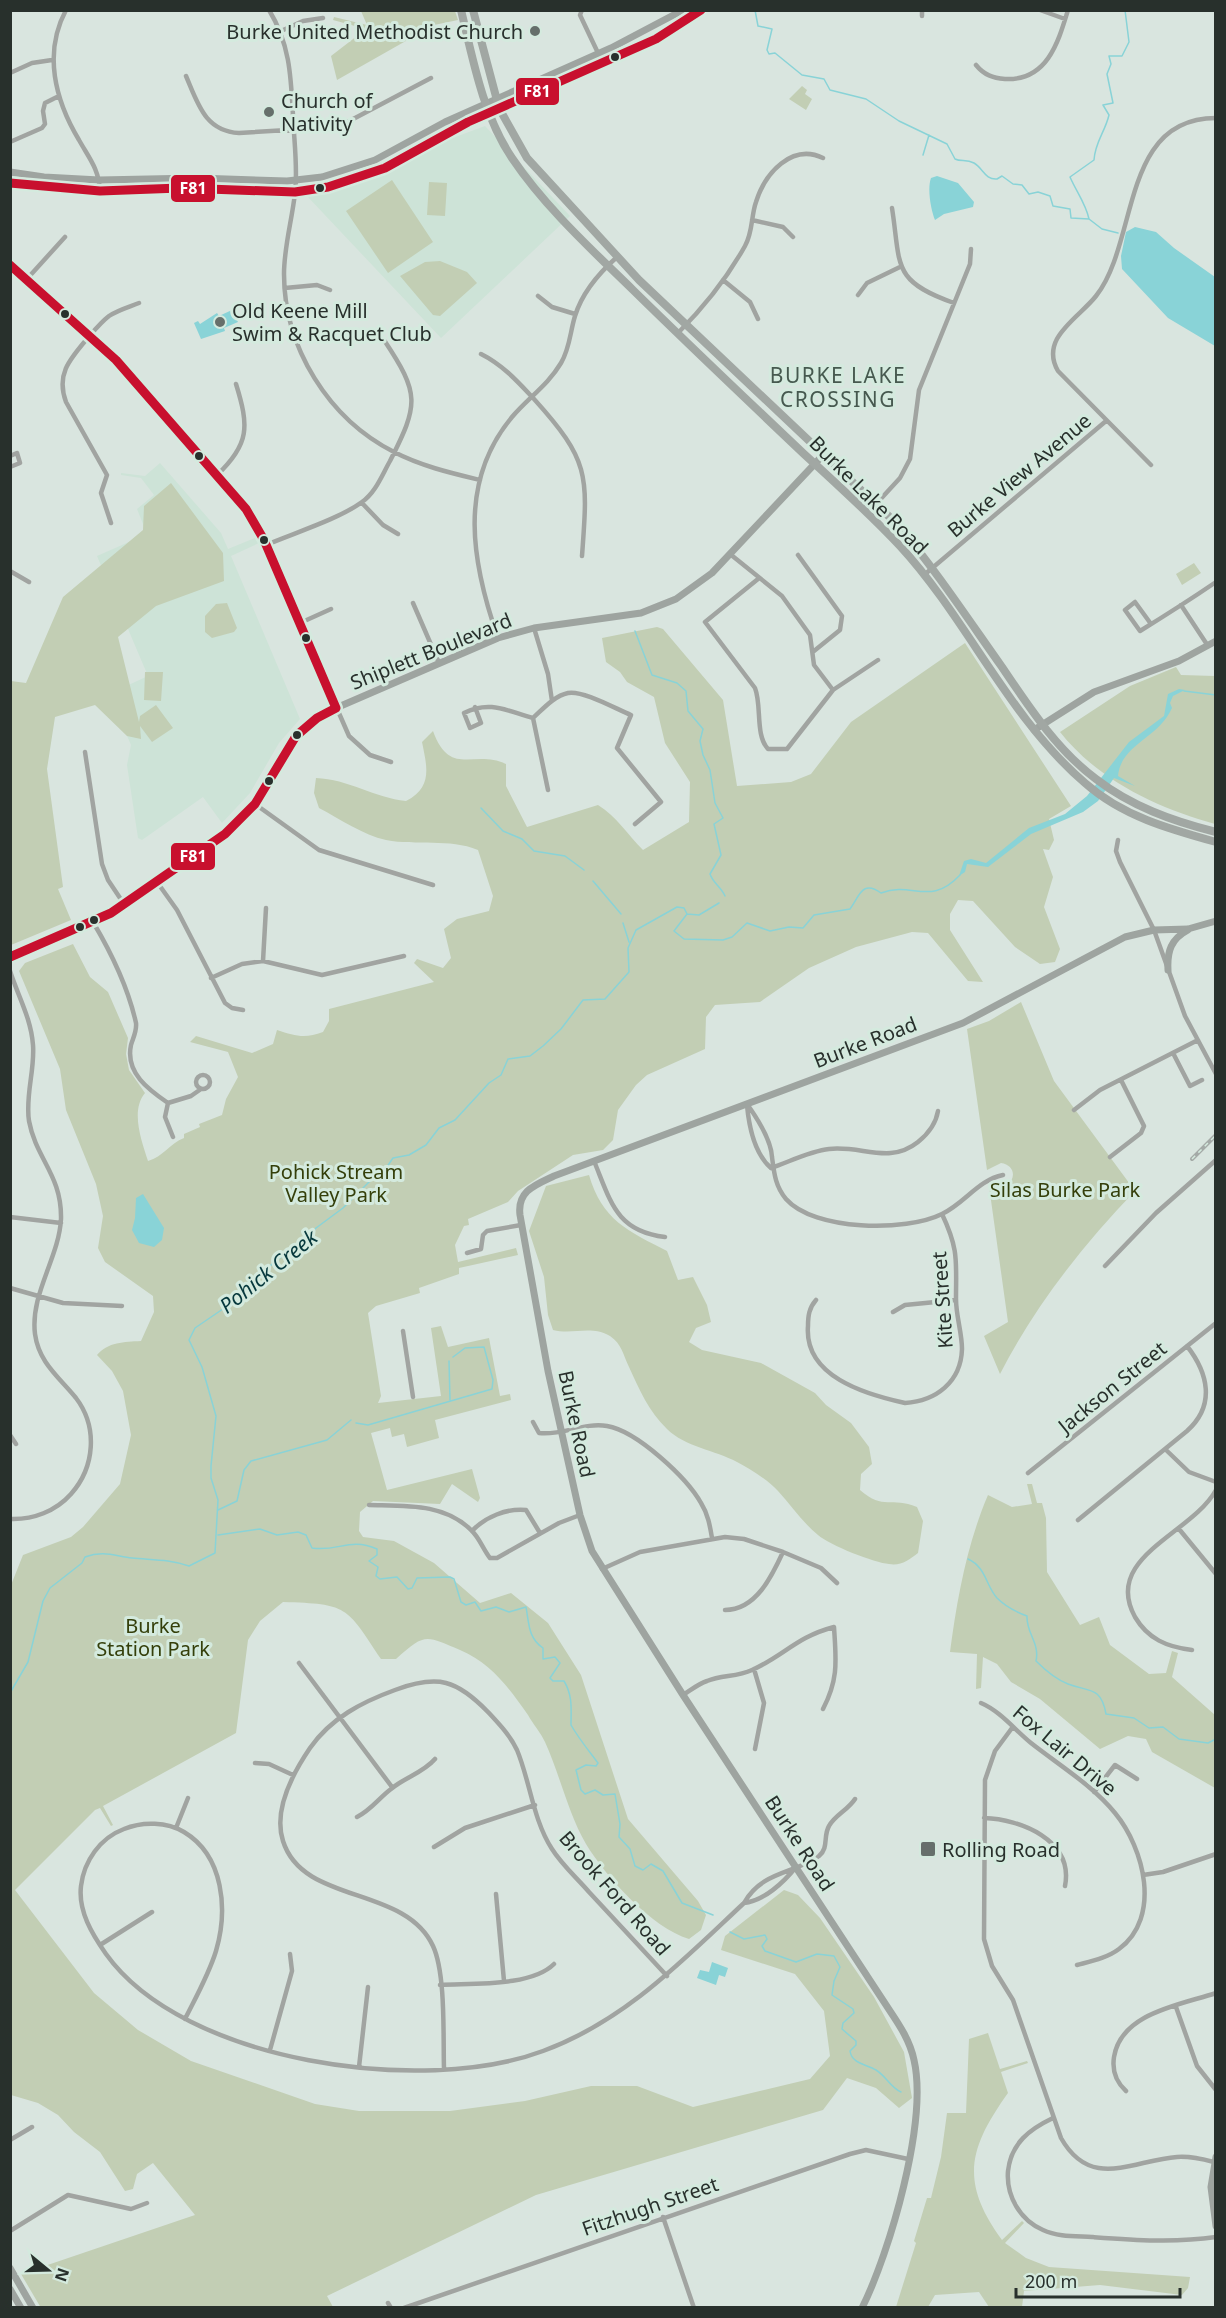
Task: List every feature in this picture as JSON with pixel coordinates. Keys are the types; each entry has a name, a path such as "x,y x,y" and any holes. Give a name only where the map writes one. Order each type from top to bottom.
{"main road":[{"name":"Burke Lake Road","path":"461,10 487,103 503,142 521,171 608,266 880,525 924,575 1034,730 1058,758 1107,800 1148,821 1215,842"},
{"name":"Burke Lake Road","path":"473,10 499,108 526,159 617,257 686,325 877,503 933,568 1042,724 1095,778 1113,791 1157,814 1215,832"}],"street":[{"path":"66,10 58,29 52,60 59,96 79,140 96,166 100,191"},
{"path":"269,10 281,31 291,67 296,192 285,254 285,288 295,337 318,384 354,425 394,452 421,464 480,480"},
{"path":"582,10 580,15 598,53"},
{"path":"10,172 44,177 99,180 197,178 296,181 322,177 369,163 445,122 662,23 683,10"},
{"path":"10,183 100,191 180,188 296,192 328,187 371,174 441,135 656,39 702,10"},
{"path":"1040,10 1065,18"},
{"path":"976,65 985,74 1000,78 1018,78 1033,72 1053,53 1068,10"},
{"path":"281,31 303,21 322,18"},
{"path":"10,73 32,63 52,60"},
{"path":"186,76 202,114 219,129 239,133 333,128 346,124 431,78"},
{"path":"10,141 42,128 45,124 43,111 45,103 59,96"},
{"path":"1151,465 1058,371 1052,355 1053,344 1059,334 1092,301 1106,281 1139,177 1153,151 1179,126 1196,119 1215,118"},
{"path":"678,333 723,280 747,244 759,195 782,163 800,152 812,152 823,158"},
{"path":"892,208 895,250 900,267 918,287 954,303"},
{"path":"752,220 783,227 793,237"},
{"path":"26,280 65,237"},
{"path":"877,503 900,478 910,459 919,390 970,264 971,249"},
{"path":"498,638 482,592 475,557 475,515 480,480 498,437 513,417 550,379 562,362 575,314 585,295 617,257"},
{"path":"10,265 116,360 254,520 336,708 356,744 369,755 391,762"},
{"path":"858,295 867,283 900,267"},
{"path":"723,280 750,302 758,320"},
{"path":"285,288 317,285 330,290"},
{"path":"538,296 552,307 575,314"},
{"path":"111,523 101,493 107,475 61,390 65,367 90,336 109,316 139,303"},
{"path":"266,546 362,502 377,486 410,420 412,397 403,369 384,340"},
{"path":"481,354 503,368 565,434 581,466 586,499 582,556"},
{"path":"216,475 236,455 245,429 245,413 236,384"},
{"name":"Burke View Avenue","path":"924,575 1106,421"},
{"path":"10,456 16,453 20,463 10,467"},
{"name":"Shiplett Boulevard","path":"10,957 93,922 157,882 225,834 255,804 296,736 317,718 498,638 534,628 625,616 657,608 696,586 730,554 824,454"},
{"path":"362,502 383,525 398,534"},
{"path":"730,554 758,579 782,596 810,635 814,651 814,665 833,690"},
{"path":"798,555 839,611 843,621 840,630 814,651"},
{"path":"10,571 29,582"},
{"path":"758,579 705,622 755,688 759,700 764,745 773,751 787,749 833,690 878,660"},
{"path":"1151,624 1135,602 1125,610 1140,631 1181,605 1215,582"},
{"path":"413,603 439,663"},
{"path":"1181,605 1208,646"},
{"path":"300,623 331,609"},
{"path":"534,628 548,675 552,701"},
{"path":"1034,730 1094,692 1179,661 1215,641"},
{"path":"533,718 552,701 568,693 583,695 631,715 617,748 661,802 635,824"},
{"path":"475,707 481,723 470,728 464,713 475,707 486,705 533,718"},
{"path":"533,718 548,790"},
{"path":"85,752 102,864 108,880 124,904"},
{"path":"255,804 319,850 433,885"},
{"path":"1118,840 1116,851 1120,862 1154,930 1185,1016 1215,1074"},
{"path":"157,882 177,910 225,1003 232,1008 243,1010"},
{"path":"263,961 266,908"},
{"name":"Burke Road","path":"862,2307 889,2239 908,2159 917,2085 911,2049 890,2011 683,1695 602,1569 589,1544 580,1515 562,1431 521,1225 520,1202 530,1188 594,1161 974,1018 1125,937 1154,930 1188,929 1215,921"},
{"path":"93,922 113,957 137,1027 130,1053 137,1074 147,1089 168,1103"},
{"path":"1168,970 1168,954 1172,944 1188,929"},
{"path":"211,978 242,964 263,961 322,975 405,956"},
{"path":"10,971 29,1020 33,1042 29,1121 35,1143 57,1183 60,1222 34,1320 38,1347 48,1368 83,1410 90,1433 90,1457 78,1486 56,1508 28,1518 10,1519"},
{"path":"1074,1110 1100,1090 1198,1040"},
{"path":"1173,1053 1190,1086 1202,1080"},
{"path":"1110,1157 1141,1133 1144,1126 1121,1080"},
{"path":"168,1103 191,1096 201,1089"},
{"path":"168,1103 165,1117 173,1137"},
{"path":"747,1104 757,1118 772,1156 771,1168"},
{"path":"747,1104 748,1122 762,1160 771,1168 786,1198 797,1209 813,1216 888,1227 920,1222 942,1214 986,1180 1003,1175"},
{"path":"771,1168 829,1149 882,1155 901,1152 922,1139 934,1124 938,1111"},
{"path":"1105,1266 1155,1213 1215,1160"},
{"path":"594,1161 611,1203 623,1220 641,1233 664,1237"},
{"name":"Kite Street","path":"816,1300 808,1313 807,1338 811,1353 820,1366 841,1381 904,1403 917,1402 936,1395 956,1375 962,1348 956,1300 956,1250 942,1214"},
{"path":"10,1217 60,1222"},
{"path":"467,1253 481,1249 483,1235 487,1231 521,1225"},
{"path":"10,1288 63,1303 122,1306"},
{"path":"893,1312 905,1305 956,1300"},
{"name":"Jackson Street","path":"1028,1473 1215,1323"},
{"path":"404,1331 413,1397"},
{"path":"1078,1520 1195,1423 1206,1400 1204,1372 1187,1346"},
{"path":"533,1422 539,1433 591,1425 606,1426 631,1437 660,1458 696,1495 707,1515 712,1538"},
{"path":"10,1434 16,1444"},
{"path":"1165,1449 1184,1468 1215,1482"},
{"path":"1192,1650 1169,1646 1148,1634 1134,1615 1127,1593 1128,1578 1133,1568 1204,1508 1215,1490"},
{"path":"369,1505 439,1510 472,1531 490,1558 497,1558 540,1533 580,1515"},
{"path":"472,1531 486,1518 519,1509 526,1510 540,1533"},
{"path":"1179,1529 1215,1574"},
{"path":"602,1569 640,1552 686,1545 712,1538 744,1539 821,1568 837,1583"},
{"path":"725,1610 741,1607 758,1594 774,1573 783,1552"},
{"path":"683,1695 707,1680 738,1676 754,1669 813,1632 834,1627 836,1677 834,1689 823,1708"},
{"path":"299,1664 392,1787"},
{"path":"754,1669 764,1703 755,1749"},
{"name":"Brook Ford Road","path":"444,2070 440,1985 434,1948 414,1921 397,1910 314,1878 291,1858 282,1841 280,1823 284,1800 293,1775 314,1742 340,1718 369,1700 413,1683 435,1681 456,1685 473,1696 511,1738 546,1837 556,1855 667,1976"},
{"name":"Fox Lair Drive","path":"981,1703 990,1707 1012,1728 1094,1792 1114,1811 1127,1830 1143,1875 1142,1913 1131,1937 1111,1954 1077,1965"},
{"path":"1012,1728 995,1751 987,1770 984,1818 985,1945 992,1966 1013,2000 1061,2138 1069,2150 1094,2167 1119,2169 1178,2157 1215,2159 1215,2226"},
{"path":"357,1816 367,1812 392,1787 427,1768 435,1760"},
{"path":"255,1763 269,1764 293,1775"},
{"path":"1094,1792 1115,1765 1137,1779"},
{"path":"176,1828 188,1798"},
{"path":"185,2019 216,1949 221,1924 218,1875 208,1854 190,1836 176,1828 154,1824 123,1829 112,1834 94,1852 85,1869 80,1891 83,1911 100,1945 136,1987 185,2019 270,2050 359,2067 444,2070 487,2065 541,2052 623,2011 667,1976 744,1903 750,1892 780,1872 796,1867 822,1853 828,1826 855,1799"},
{"path":"434,1847 465,1828 535,1805"},
{"path":"984,1818 1016,1821 1041,1833 1060,1857 1066,1872 1065,1886"},
{"path":"1143,1875 1163,1872 1215,1854"},
{"path":"744,1903 754,1902 778,1886 796,1867"},
{"path":"496,1894 504,1981"},
{"path":"100,1945 152,1912"},
{"path":"270,2050 292,1971 290,1954"},
{"path":"440,1985 504,1981 542,1974 554,1964"},
{"path":"359,2067 368,1987"},
{"path":"1126,2091 1116,2079 1114,2070 1118,2042 1135,2022 1215,1993"},
{"path":"1176,2007 1197,2066 1215,2090"},
{"path":"1053,2118 1023,2137 1009,2165 1008,2182 1012,2198 1020,2212 1032,2224 1056,2234 1130,2240 1174,2242 1215,2237"},
{"path":"10,2140 32,2127"},
{"name":"Fitzhugh Street","path":"404,2307 863,2150 908,2159"},
{"path":"10,2231 68,2195 131,2209 147,2203"},
{"path":"663,2217 694,2307"},
{"path":"10,2268 33,2307"},
{"path":"10,2289 21,2307"}],"shaded area":[{"path":"485,126 570,216 441,338 307,196 330,193 385,163"},
{"path":"160,463 221,533 228,549 257,537 259,543 231,556 300,719 279,743 250,793 222,823 203,797 142,840 138,838 127,765 131,745 109,694 148,676 97,556 147,534 137,509 154,495 141,478 121,475 121,473 145,476"}],"green space":[{"path":"361,11 455,11 458,20 434,25 337,80 331,56 366,29 333,20 334,17 367,25"},
{"path":"802,86 807,90 805,94 812,99 806,110 789,99"},
{"path":"392,180 433,242 388,273 346,211"},
{"path":"429,182 447,183 445,216 427,215"},
{"path":"440,261 467,272 477,283 440,316 433,315 400,276 425,262"},
{"path":"171,483 223,553 224,581 156,606 118,637 139,722 140,716 156,705 173,728 152,742 140,726 141,739 127,736 95,705 55,717 47,769 63,887 58,889 71,920 11,945 11,681 26,683 63,597 143,530 144,506"},
{"path":"1194,563 1201,573 1182,585 1176,574"},
{"path":"227,603 237,628 234,632 212,638 205,632 205,616 216,604"},
{"path":"657,627 663,629 723,700 737,786 791,782 811,774 851,722 965,643 1071,806 1049,819 1054,840 1049,850 1043,849 1053,877 1044,907 1060,949 1055,962 1040,964 1015,947 973,901 958,900 950,914 950,930 983,982 968,981 928,933 912,932 856,947 809,968 760,1002 715,1005 706,1017 705,1049 647,1075 636,1085 618,1110 613,1140 603,1150 573,1155 518,1191 508,1202 468,1219 469,1225 464,1226 455,1245 458,1262 516,1248 518,1255 459,1268 459,1274 419,1288 420,1293 376,1306 368,1313 381,1396 378,1403 441,1396 431,1328 441,1326 448,1347 489,1338 500,1396 510,1394 511,1400 435,1420 439,1438 407,1447 404,1434 392,1437 390,1428 371,1433 387,1490 472,1469 480,1498 478,1502 452,1484 440,1504 373,1501 360,1512 359,1531 363,1537 394,1541 434,1563 480,1603 511,1593 548,1623 581,1675 628,1819 698,1901 706,1915 701,1930 689,1939 660,1924 631,1900 605,1871 580,1832 543,1739 513,1695 490,1669 471,1656 432,1639 420,1641 396,1659 381,1659 360,1628 343,1611 321,1604 304,1603 283,1602 260,1621 248,1640 236,1733 103,1806 113,1825 111,1826 100,1808 95,1810 15,1890 94,1993 138,2030 191,2061 315,2104 359,2111 450,2111 525,2101 591,2086 637,2086 693,2107 810,2079 830,2056 824,2011 795,1974 721,1950 725,1936 784,1890 798,1895 820,1918 874,1997 904,2052 912,2098 899,2108 876,2088 847,2078 823,2110 536,2195 327,2296 333,2307 41,2308 21,2274 195,2215 153,2163 137,2174 133,2189 125,2191 100,2152 74,2132 58,2115 38,2103 11,2095 11,1585 23,1555 71,1537 83,1527 120,1484 131,1435 123,1391 112,1371 97,1355 111,1345 141,1341 154,1312 153,1296 105,1262 98,1248 103,1216 96,1184 66,1110 60,1069 19,971 25,963 73,944 90,977 108,992 128,1038 126,1054 129,1070 145,1093 138,1109 139,1127 148,1161 153,1159 184,1138 184,1134 200,1127 199,1124 222,1115 226,1099 238,1077 228,1052 190,1042 196,1036 252,1053 273,1044 277,1030 300,1036 323,1032 329,1021 329,1009 434,982 414,963 417,959 443,968 451,958 444,929 457,919 489,911 493,896 478,850 456,844 398,842 369,834 319,808 314,793 316,778 328,779 406,801 421,789 424,783 426,768 422,742 433,731 447,754 455,758 494,760 506,764 506,786 527,827 598,805 616,820 643,850 689,822 690,782 665,743 654,697 627,682 620,672 606,662 602,638"},
{"path":"1176,667 1181,675 1215,676 1215,824 1172,810 1130,790 1092,764 1060,732 1130,686"},
{"path":"145,672 163,672 161,701 144,700"},
{"name":"Silas Burke Park","path":"1021,1002 1054,1081 1135,1191 1096,1233 1044,1301 1028,1324 1000,1374 984,1336 1008,1322 989,1186 1007,1186 1012,1179 1013,1172 1009,1166 1001,1163 987,1170 967,1029 989,1021"},
{"path":"589,1175 594,1190 609,1214 629,1230 667,1251 678,1280 693,1277 707,1305 711,1322 696,1328 689,1342 702,1350 761,1363 815,1393 826,1405 851,1423 869,1447 872,1464 861,1474 860,1490 875,1500 917,1507 923,1521 918,1553 901,1563 889,1564 852,1553 832,1544 807,1525 783,1496 759,1475 728,1458 682,1440 667,1429 650,1408 620,1346 614,1339 596,1331 553,1330 548,1315 544,1277 529,1231 546,1186"},
{"path":"1027,1484 1032,1484 1037,1503 1042,1503 1046,1518 1047,1572 1080,1625 1099,1617 1110,1645 1149,1674 1166,1673 1172,1651 1178,1653 1172,1677 1215,1715 1215,1788 1152,1752 1146,1739 1128,1736 1100,1749 1040,1699 1011,1682 997,1664 983,1657 981,1688 976,1689 977,1654 950,1652 964,1572 974,1533 988,1495 1012,1507 1032,1504"},
{"path":"988,2033 1000,2069 1027,2061 1028,2063 1001,2072 1008,2093 984,2131 974,2166 975,2183 980,2200 1002,2240 1022,2221 1024,2223 1005,2243 1026,2258 1049,2267 1190,2277 1188,2288 1182,2295 1100,2285 1024,2291 1022,2307 989,2307 979,2292 935,2295 928,2307 896,2307 927,2198 931,2198 941,2157 947,2113 966,2113 969,2039"}],"water":[{"path":"937,176 958,183 974,202 973,207 944,214 935,220 929,188 931,178"},
{"path":"1135,227 1156,232 1174,248 1215,277 1215,346 1168,318 1122,269 1121,256 1126,232"},
{"path":"232,310 238,322 224,328 225,331 201,339 194,323 198,321 200,324 217,313 219,316"},
{"path":"1179,689 1185,690 1173,696 1170,703 1172,708 1166,719 1126,756 1121,765 1118,776 1135,786 1114,778 1098,801 1083,812 1031,834 988,867 967,864 965,872 959,876 964,861 971,859 986,863 1029,828 1065,814 1087,796 1129,742 1164,716 1168,694"},
{"path":"143,1194 164,1228 162,1240 154,1247 139,1243 132,1230 136,1198"},
{"path":"712,1962 728,1968 725,1977 719,1975 716,1985 697,1978 700,1970 709,1972"}],"waterway":[{"path":"755,10 758,26 772,29 767,50 769,54 775,53 802,75 824,79 830,90 866,99 899,121 947,144 955,159 974,163 990,178 997,179 1002,176 1013,184 1022,185 1029,194 1038,192 1050,196 1053,206 1070,209 1071,218 1089,219 1102,229 1118,233"},
{"path":"1089,219 1070,177 1094,160 1096,148 1109,115 1103,105 1113,103 1107,74 1111,64 1109,56 1122,56 1129,42 1125,10"},
{"path":"923,155 929,135"},
{"path":"635,631 652,675 677,683 686,691 688,711 703,729 700,741 703,755 710,770 715,803 723,818 714,824 721,855 710,874 725,896"},
{"name":"Pohick Creek","path":"1184,691 1216,695"},
{"path":"481,808 503,831 522,839 534,851 565,856 584,870"},
{"name":"Pohick Creek","path":"10,1693 28,1662 43,1601 50,1588 82,1563 85,1557 109,1554 189,1566 215,1553 218,1500 211,1478 211,1466 216,1416 202,1367 189,1340 195,1328 239,1298 276,1260 299,1247 316,1228 343,1208 370,1181 382,1174 393,1158 409,1155 426,1145 439,1128 455,1120 489,1083 501,1075 508,1059 530,1056 543,1046 561,1029 583,1000 605,999 629,972 628,948 636,930 677,907 684,908 687,914 674,931 684,939 723,940 732,937 747,923 770,931 789,927 803,928 814,915 850,909 865,889 875,889 881,893 892,890 930,892 939,890 960,875"},
{"path":"593,881 621,914"},
{"path":"687,914 699,915 719,903"},
{"path":"623,923 629,942"},
{"path":"356,1423 368,1425 492,1389 493,1380 484,1347 465,1348 453,1357"},
{"path":"449,1361 450,1400"},
{"path":"218,1510 237,1501 244,1470 251,1461 327,1440 351,1420"},
{"path":"218,1535 260,1529 277,1535 298,1532 306,1535 312,1548 321,1549 351,1544 368,1546 377,1549 377,1555 369,1561 378,1567 376,1576 380,1579 397,1577 408,1589 412,1588 417,1578 450,1577 454,1579 461,1602 466,1605 475,1602 481,1611 496,1607 509,1612 526,1607 534,1640 543,1648 543,1659 555,1657 560,1663 550,1678 553,1681 564,1681 567,1687 571,1703 571,1725 598,1763 596,1766 586,1765 576,1770 581,1790 585,1794 595,1790 603,1795 615,1794 620,1824 619,1837 630,1849 635,1866 643,1870 651,1864 663,1871 682,1903 713,1915"},
{"path":"968,1559 979,1567 997,1598 1027,1616 1036,1649 1036,1661 1063,1682 1097,1694 1104,1705 1106,1714 1134,1718 1149,1728 1163,1727 1179,1739 1208,1743 1216,1739"},
{"name":"Pohick Creek","path":"10,1705 10,1715"},
{"path":"730,1932 744,1939 765,1935 767,1939 762,1946 765,1951 796,1962 817,1954 834,1956 840,1967 834,1981 832,1995 853,2009 854,2013 843,2023 842,2029 856,2041 856,2045 850,2051 851,2055 856,2061 880,2073 901,2092"}],"railway":[{"path":"1192,1159 1216,1135"}],"transit line":[{"name":"F81","path":"10,183 100,191 180,188 295,192 328,187 385,168 468,122 656,39 701,10"},
{"name":"F81","path":"10,265 116,360 246,509 264,540 336,708"},
{"name":"F81","path":"10,957 111,913 225,834 255,804 296,736 317,718 336,708"}],"place":[{"name":"Burke United Methodist Church","path":"535,31"},
{"name":"Church of Nativity","path":"269,112"},
{"name":"Old Keene Mill Swim & Racquet Club","path":"220,322"},
{"name":"Rolling Road","path":"928,1849"}],"district":[{"name":"BURKE LAKE CROSSING","path":"838,387"}],"park label":[{"name":"Pohick Stream Valley Park","path":"336,1182"},
{"name":"Burke Station Park","path":"153,1636"}]}
